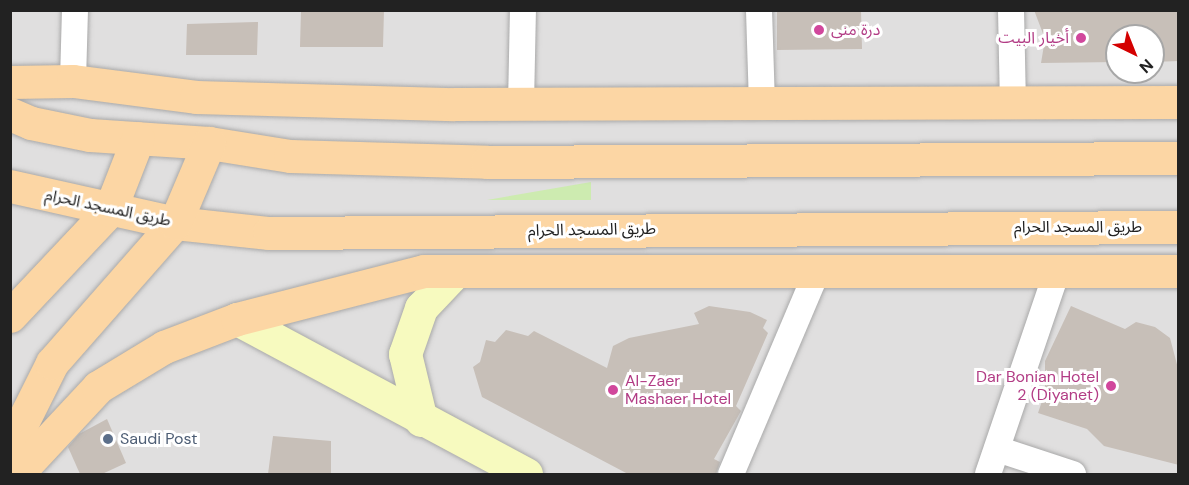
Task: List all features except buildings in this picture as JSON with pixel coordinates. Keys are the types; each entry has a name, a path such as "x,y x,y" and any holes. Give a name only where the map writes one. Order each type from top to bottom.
{"main road":[{"path":"10,82 74,81 196,97 521,104 1179,102"},
{"path":"10,114 31,123 90,135 209,143 290,156 487,162 1179,158"},
{"path":"10,316 110,210 138,138"},
{"path":"10,447 52,363 175,223 209,143"},
{"name":"طريق المسجد الحرام","path":"10,186 175,223 269,233 1179,227"},
{"path":"1023,271 1025,227"},
{"path":"17,474 98,387 164,347 237,319 424,271 1179,271"}],"street":[{"path":"74,81 75,10"},
{"path":"521,104 523,10"},
{"path":"759,10 762,103"},
{"path":"1011,10 1013,103"},
{"path":"421,420 405,354 421,308 456,271"},
{"path":"731,474 817,271"},
{"path":"988,474 1057,271"},
{"path":"237,319 421,420 526,474"},
{"path":"997,449 1073,474"}],"shaded area":[{"path":"11,11 1178,11 1178,474 11,474"}],"green space":[{"path":"591,182 591,200 487,200"}],"place":[{"name":"درة منى","path":"819,30"},
{"name":"أخيار البيت","path":"1081,38"},
{"name":"Dar Bonian Hotel 2 (Diyanet)","path":"1111,386"},
{"name":"Al-Zaer Mashaer Hotel","path":"613,390"},
{"name":"Saudi Post","path":"108,439"}]}
